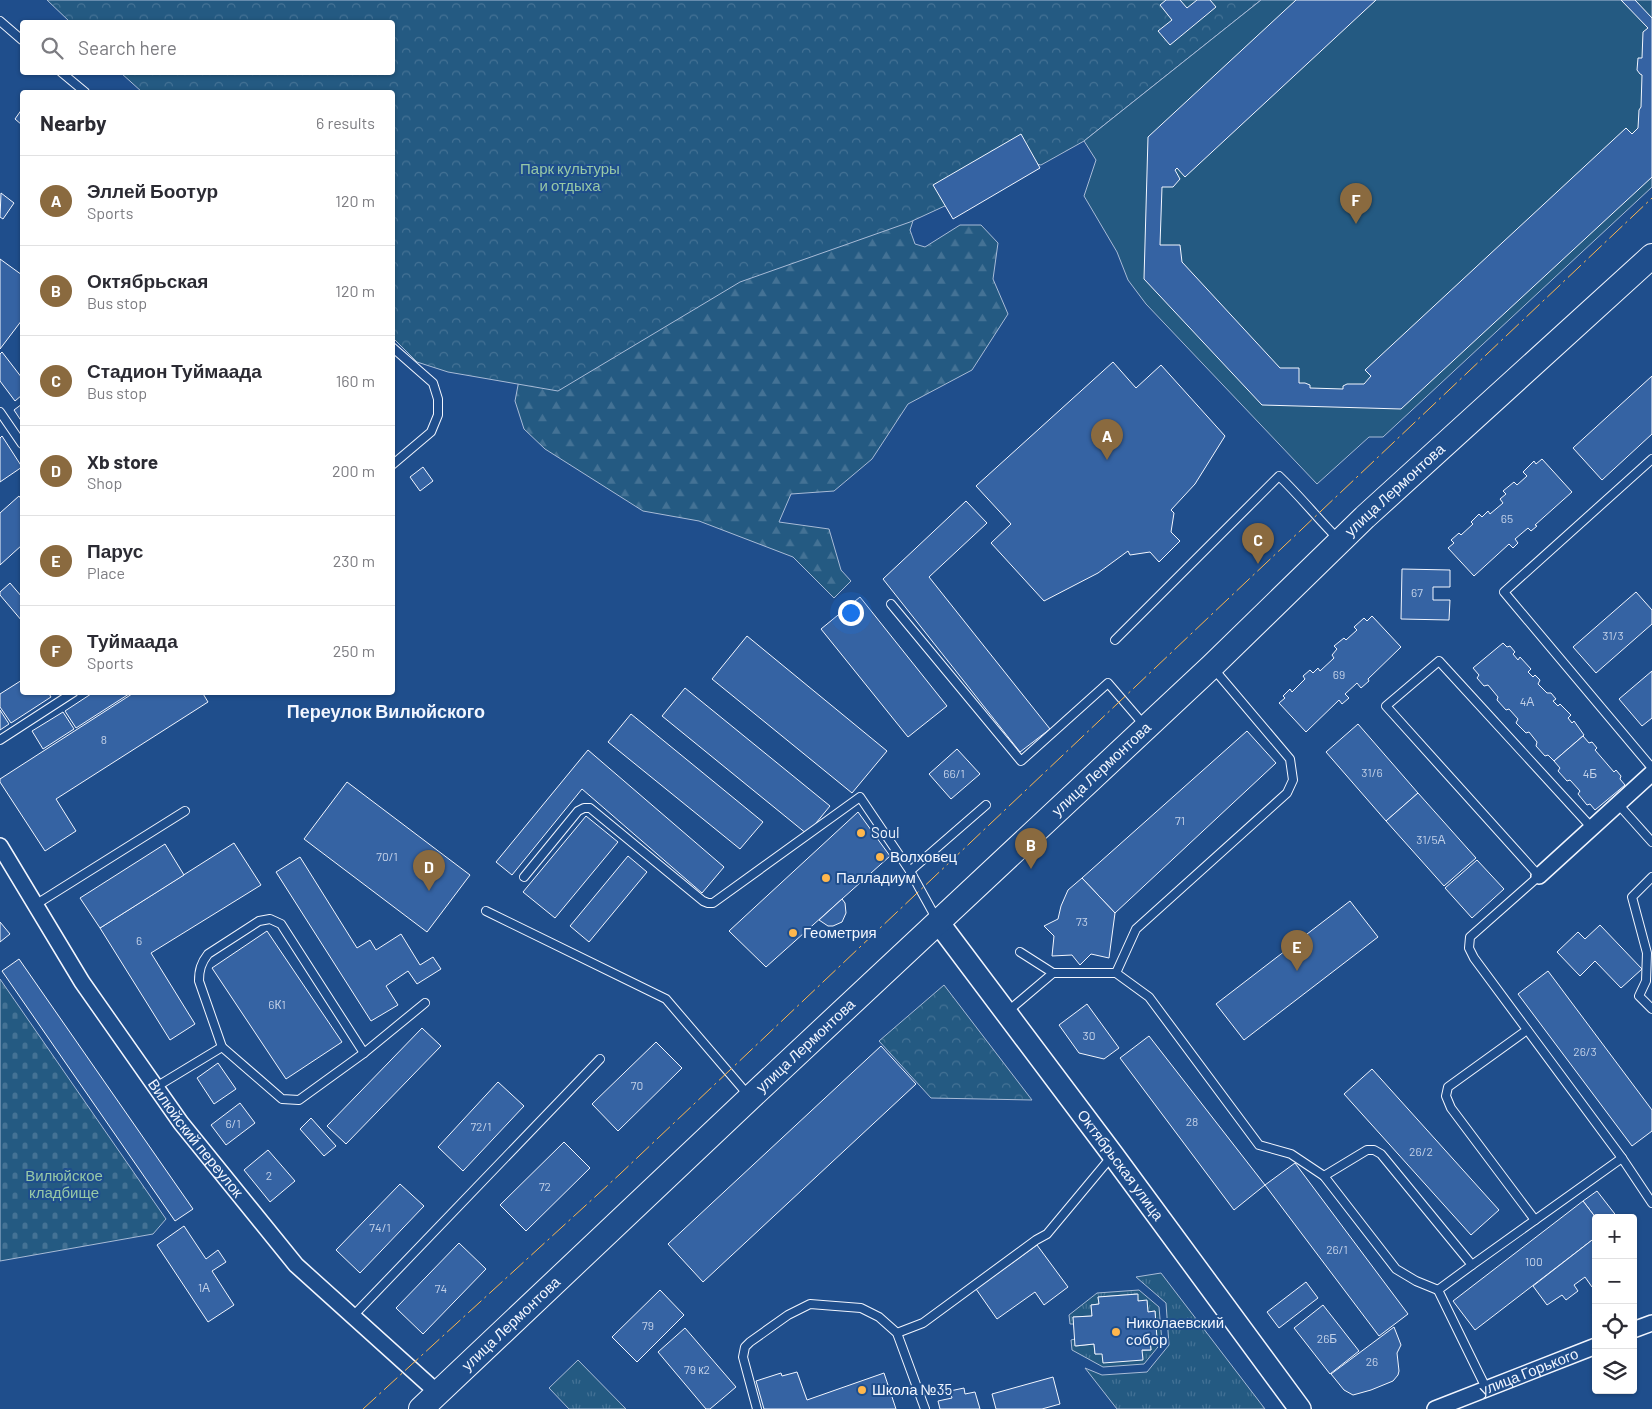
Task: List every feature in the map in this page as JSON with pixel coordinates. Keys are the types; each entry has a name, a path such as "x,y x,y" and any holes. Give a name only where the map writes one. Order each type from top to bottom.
{"main road":[{"name":"улица Лермонтова","path":"421,1409 751,1097 1147,728 1340,542 1652,256"}],"street":[{"path":"1540,876 1652,773"},
{"name":"Вилюйский переулок","path":"0,846 82,982 181,1123 296,1265 438,1393"},
{"name":"Октябрьская улица","path":"938,922 1007,1012 1300,1409"},
{"path":"1637,1329 1652,1323"},
{"name":"улица Горького","path":"1435,1409 1592,1348"}],"lane":[{"path":"0,22 20,38"},
{"path":"64,75 79,90"},
{"path":"395,350 433,383 438,399 438,415 431,432 395,462"},
{"path":"0,412 20,441"},
{"path":"1652,460 1504,592 1652,768"},
{"path":"1115,640 1279,476 1298,494 1340,542"},
{"path":"890,604 1021,761 1108,683 1147,728"},
{"path":"1592,828 1439,660 1386,706 1540,876 1470,938 1470,948 1474,958 1622,1158 1652,1203"},
{"path":"1116,973 1136,929 1286,794 1293,780 1290,759 1212,666"},
{"path":"0,740 69,695"},
{"path":"524,877 578,811 590,808 703,901 714,903 860,797 910,871 938,922"},
{"path":"1618,804 1652,842"},
{"path":"910,871 986,805"},
{"path":"35,905 185,811"},
{"path":"1652,877 1632,897 1647,953 1646,981 1638,996 1652,1009"},
{"path":"486,910 666,999 751,1097"},
{"path":"364,1052 281,924 270,919 259,921 208,954 202,962 199,980 222,1047 282,1099 299,1100 364,1052 425,1003"},
{"path":"1020,952 1053,974 1116,973 1149,997 1260,1145 1291,1154 1324,1176 1396,1269 1416,1281 1438,1290 1487,1390"},
{"path":"1007,1012 1053,974"},
{"path":"1527,1030 1448,1087 1446,1096 1451,1108 1535,1220"},
{"path":"156,1087 222,1047"},
{"path":"353,1316 600,1059"},
{"path":"1324,1176 1367,1150 1374,1150 1381,1154 1472,1265"},
{"path":"896,1333 923,1323 1036,1240 1047,1234 1113,1155"},
{"path":"1438,1290 1622,1158"},
{"path":"757,1409 743,1357 745,1347 799,1308 810,1304 861,1308 878,1317 896,1333 925,1409"}],"green space":[{"name":"Парк культуры и отдыха","path":"47,0 1261,0 1084,141 1041,165 1036,164 910,222 740,282 558,391 448,372 417,362 395,340 395,90 140,90 123,75 395,75 395,20 68,20"},
{"path":"1261,0 1652,0 1652,187 1383,437 1369,437 1317,484 1146,304 1128,280 1117,252 1084,196 1096,160 1084,141"},
{"path":"934,156 910,230 915,244 925,247 960,225 981,225 998,243 993,279 1008,314 972,370 908,404 872,459 834,491 791,494 779,522 829,529 841,570 851,581 834,598 793,557 699,521 643,511 545,449 524,429 515,401 527,338"},
{"name":"Вилюйское кладбище","path":"0,979 166,1219 153,1234 0,1261"},
{"path":"944,985 1032,1100 931,1098 879,1041"},
{"path":"1161,1273 1265,1409 1117,1409 1085,1368 1102,1375 1147,1372 1169,1345 1166,1303 1136,1277"},
{"path":"1139,1290 1159,1307 1162,1342 1144,1364 1103,1367 1072,1350 1071,1340 1075,1339 1076,1346 1094,1344 1095,1354 1151,1350 1150,1340 1157,1339 1155,1311 1148,1312 1147,1301 1138,1301 1137,1294 1098,1297 1099,1304 1091,1305 1092,1316 1073,1317 1074,1324 1070,1324 1069,1315 1097,1293"},
{"path":"578,1360 626,1409 569,1409 549,1388"}],"building":[{"path":"1166,0 1180,0 1187,8 1197,0 1210,0 1216,7 1170,45 1158,31 1172,20 1160,5"},
{"path":"1296,0 1376,0 1185,177 1177,168 1175,170 1180,179 1173,187 1162,187 1160,245 1180,245 1182,262 1280,368 1299,368 1299,383 1310,385 1310,388 1343,389 1343,386 1347,384 1364,384 1371,376 1365,370 1626,128 1632,134 1638,128 1642,75 1637,70 1638,58 1642,58 1643,32 1648,28 1621,0 1635,0 1652,18 1652,177 1401,409 1262,405 1144,279 1148,137"},
{"path":"20,112 20,123 15,119"},
{"path":"1021,134 1040,168 953,219 933,185"},
{"path":"1,193 14,203 3,219 0,217"},
{"path":"0,259 20,274 20,323 0,349"},
{"path":"2,352 20,375 20,397 15,401 0,381 0,354"},
{"path":"1113,362 1136,388 1161,365 1225,436 1195,484 1171,510 1174,513 1171,532 1180,541 1159,562 1150,552 1130,555 1128,551 1098,573 1044,601 991,543 1011,524 976,486"},
{"path":"1652,376 1652,434 1602,480 1573,448"},
{"path":"20,406 20,419 14,410"},
{"path":"2,436 20,464 20,468 0,482 0,438"},
{"path":"1542,459 1572,492 1535,525 1537,526 1531,531 1528,528 1515,539 1518,543 1513,548 1509,544 1474,576 1448,548 1454,543 1451,540 1459,533 1461,535 1473,524 1471,522 1479,514 1482,517 1488,511 1490,514 1503,503 1500,499 1506,494 1503,491 1514,482 1517,485 1527,476 1523,472 1534,461 1536,464"},
{"path":"423,467 433,481 420,491 410,477"},
{"path":"19,496 20,547 0,565 0,513"},
{"path":"966,501 987,523 929,577 1050,729 1020,752 883,579"},
{"path":"1402,569 1450,570 1450,587 1433,587 1433,600 1450,600 1449,620 1401,619"},
{"path":"10,583 20,595 20,619 0,595 0,592"},
{"path":"1636,592 1652,610 1652,624 1596,673 1573,647"},
{"path":"860,597 947,706 908,737 821,629"},
{"path":"1372,616 1401,647 1368,679 1369,681 1361,688 1357,683 1345,694 1349,698 1342,704 1339,700 1306,732 1279,703 1285,698 1283,696 1290,689 1292,692 1305,679 1303,676 1310,670 1313,673 1318,668 1320,671 1334,658 1332,655 1337,649 1334,646 1344,638 1346,640 1357,630 1354,627 1364,618 1367,621"},
{"path":"747,636 887,751 852,793 712,679"},
{"path":"1503,643 1507,647 1510,646 1518,660 1520,657 1531,669 1528,672 1540,680 1538,684 1547,693 1551,693 1556,699 1553,701 1558,706 1560,704 1571,715 1568,718 1572,723 1574,721 1584,735 1554,761 1548,755 1545,756 1536,746 1537,742 1529,732 1526,733 1516,723 1518,719 1497,700 1498,697 1488,685 1484,686 1477,678 1479,675 1473,668"},
{"path":"1652,671 1652,718 1642,726 1619,699"},
{"path":"20,681 20,695 50,695 51,697 11,723 0,707 0,694"},
{"path":"685,688 830,806 807,834 662,716"},
{"path":"89,695 127,695 76,728 65,711"},
{"path":"130,695 204,695 208,702 56,799 76,831 45,851 0,782 0,779"},
{"path":"0,710 9,724 0,730"},
{"path":"63,712 74,729 43,749 32,731"},
{"path":"631,714 763,822 740,849 608,742"},
{"path":"1358,724 1418,793 1386,821 1326,752"},
{"path":"1247,731 1276,763 1115,913 1082,878"},
{"path":"1583,736 1589,743 1592,742 1597,748 1595,750 1614,772 1616,770 1625,785 1595,810 1590,804 1587,805 1578,794 1580,791 1570,780 1567,781 1558,771 1560,768 1554,761"},
{"path":"957,749 980,774 951,799 929,774"},
{"path":"588,750 724,867 702,893 582,789 512,875 496,862"},
{"path":"347,782 470,875 427,932 304,839"},
{"path":"1418,793 1476,858 1444,886 1386,821"},
{"name":"Палладиум","path":"858,812 890,856 766,967 729,931"},
{"path":"586,816 618,842 555,918 523,892"},
{"path":"234,843 261,885 151,953 195,1024 170,1040 100,928"},
{"path":"165,844 184,875 100,928 80,898"},
{"path":"628,856 647,872 589,942 570,926"},
{"path":"300,857 357,948 370,940 376,950 401,934 420,965 433,957 441,969 417,984 408,971 386,986 398,1005 371,1021 276,872"},
{"path":"1477,860 1504,889 1472,918 1445,888"},
{"path":"1082,878 1115,913 1109,958 1091,954 1080,965 1072,955 1052,956 1054,936 1044,926 1058,919 1068,890"},
{"path":"842,899 845,903 846,913 842,922 828,926 819,920"},
{"path":"1350,901 1378,937 1244,1040 1216,1004"},
{"path":"0,922 10,934 0,942"},
{"path":"1600,925 1642,969 1621,988 1595,961 1580,976 1557,952 1578,932 1585,939"},
{"path":"267,931 342,1042 286,1079 212,968"},
{"path":"19,959 193,1209 175,1221 2,971"},
{"path":"1548,971 1652,1110 1652,1131 1632,1146 1518,994"},
{"path":"1087,1004 1119,1048 1104,1059 1079,1053 1059,1025"},
{"path":"422,1028 441,1046 346,1144 327,1126"},
{"path":"1149,1036 1265,1185 1234,1210 1120,1058"},
{"path":"656,1042 682,1068 618,1131 592,1104"},
{"path":"881,1046 916,1084 703,1282 668,1244"},
{"path":"218,1063 236,1089 214,1104 197,1078"},
{"path":"1372,1069 1499,1210 1471,1235 1344,1094"},
{"path":"498,1082 524,1106 463,1171 438,1147"},
{"path":"240,1103 255,1123 226,1145 211,1125"},
{"path":"311,1118 336,1146 324,1156 300,1129"},
{"path":"564,1142 590,1168 526,1231 500,1205"},
{"path":"268,1150 295,1181 270,1202 244,1170"},
{"path":"1295,1163 1408,1314 1379,1336 1265,1185"},
{"path":"400,1184 424,1206 360,1273 336,1250"},
{"path":"1597,1191 1615,1214 1593,1214 1583,1201"},
{"path":"1583,1201 1593,1214 1592,1240 1475,1330 1453,1301"},
{"path":"184,1226 206,1259 218,1250 226,1262 212,1271 234,1305 208,1322 157,1245"},
{"path":"1592,1240 1592,1287 1585,1277 1574,1285 1578,1291 1566,1300 1562,1295 1547,1305 1533,1286"},
{"path":"459,1243 486,1269 423,1334 396,1308"},
{"path":"1037,1245 1068,1287 1044,1305 1035,1292 997,1319 976,1289"},
{"path":"1306,1282 1318,1298 1279,1328 1267,1312"},
{"path":"660,1290 684,1315 637,1362 612,1337"},
{"name":"Николаевский собор","path":"1138,1294 1138,1301 1147,1300 1148,1312 1155,1311 1157,1339 1150,1340 1151,1350 1142,1350 1143,1360 1103,1363 1102,1354 1095,1354 1094,1344 1075,1346 1073,1317 1092,1316 1091,1305 1099,1304 1098,1297"},
{"path":"1323,1305 1359,1351 1330,1374 1294,1328"},
{"path":"1394,1327 1401,1345 1397,1353 1398,1375 1393,1381 1353,1395 1344,1390 1331,1374"},
{"path":"685,1328 736,1387 710,1409 706,1409 658,1352"},
{"name":"Школа №35","path":"797,1372 807,1400 884,1373 896,1409 764,1409 756,1381 781,1373 782,1376"},
{"path":"1053,1377 1060,1404 1042,1409 996,1409 992,1394"},
{"path":"964,1388 965,1394 975,1392 980,1409 940,1409 938,1401 952,1398 950,1391"}],"power":[{"path":"363,1409 620,1174 1652,198"}],"place":[{"name":"Туймаада","path":"1356,224"},
{"name":"Эллей Боотур","path":"1107,460"},
{"name":"Стадион Туймаада","path":"1258,564"},
{"name":"Soul","path":"861,833"},
{"name":"Волховец","path":"880,857"},
{"name":"Октябрьская","path":"1031,869"},
{"name":"Палладиум","path":"826,878"},
{"name":"Xb store","path":"429,891"},
{"name":"Геометрия","path":"793,933"},
{"name":"Парус","path":"1297,971"},
{"name":"Николаевский собор","path":"1116,1332"},
{"name":"Школа №35","path":"862,1390"}],"district":[{"name":"Переулок Вилюйского","path":"386,712"}]}
